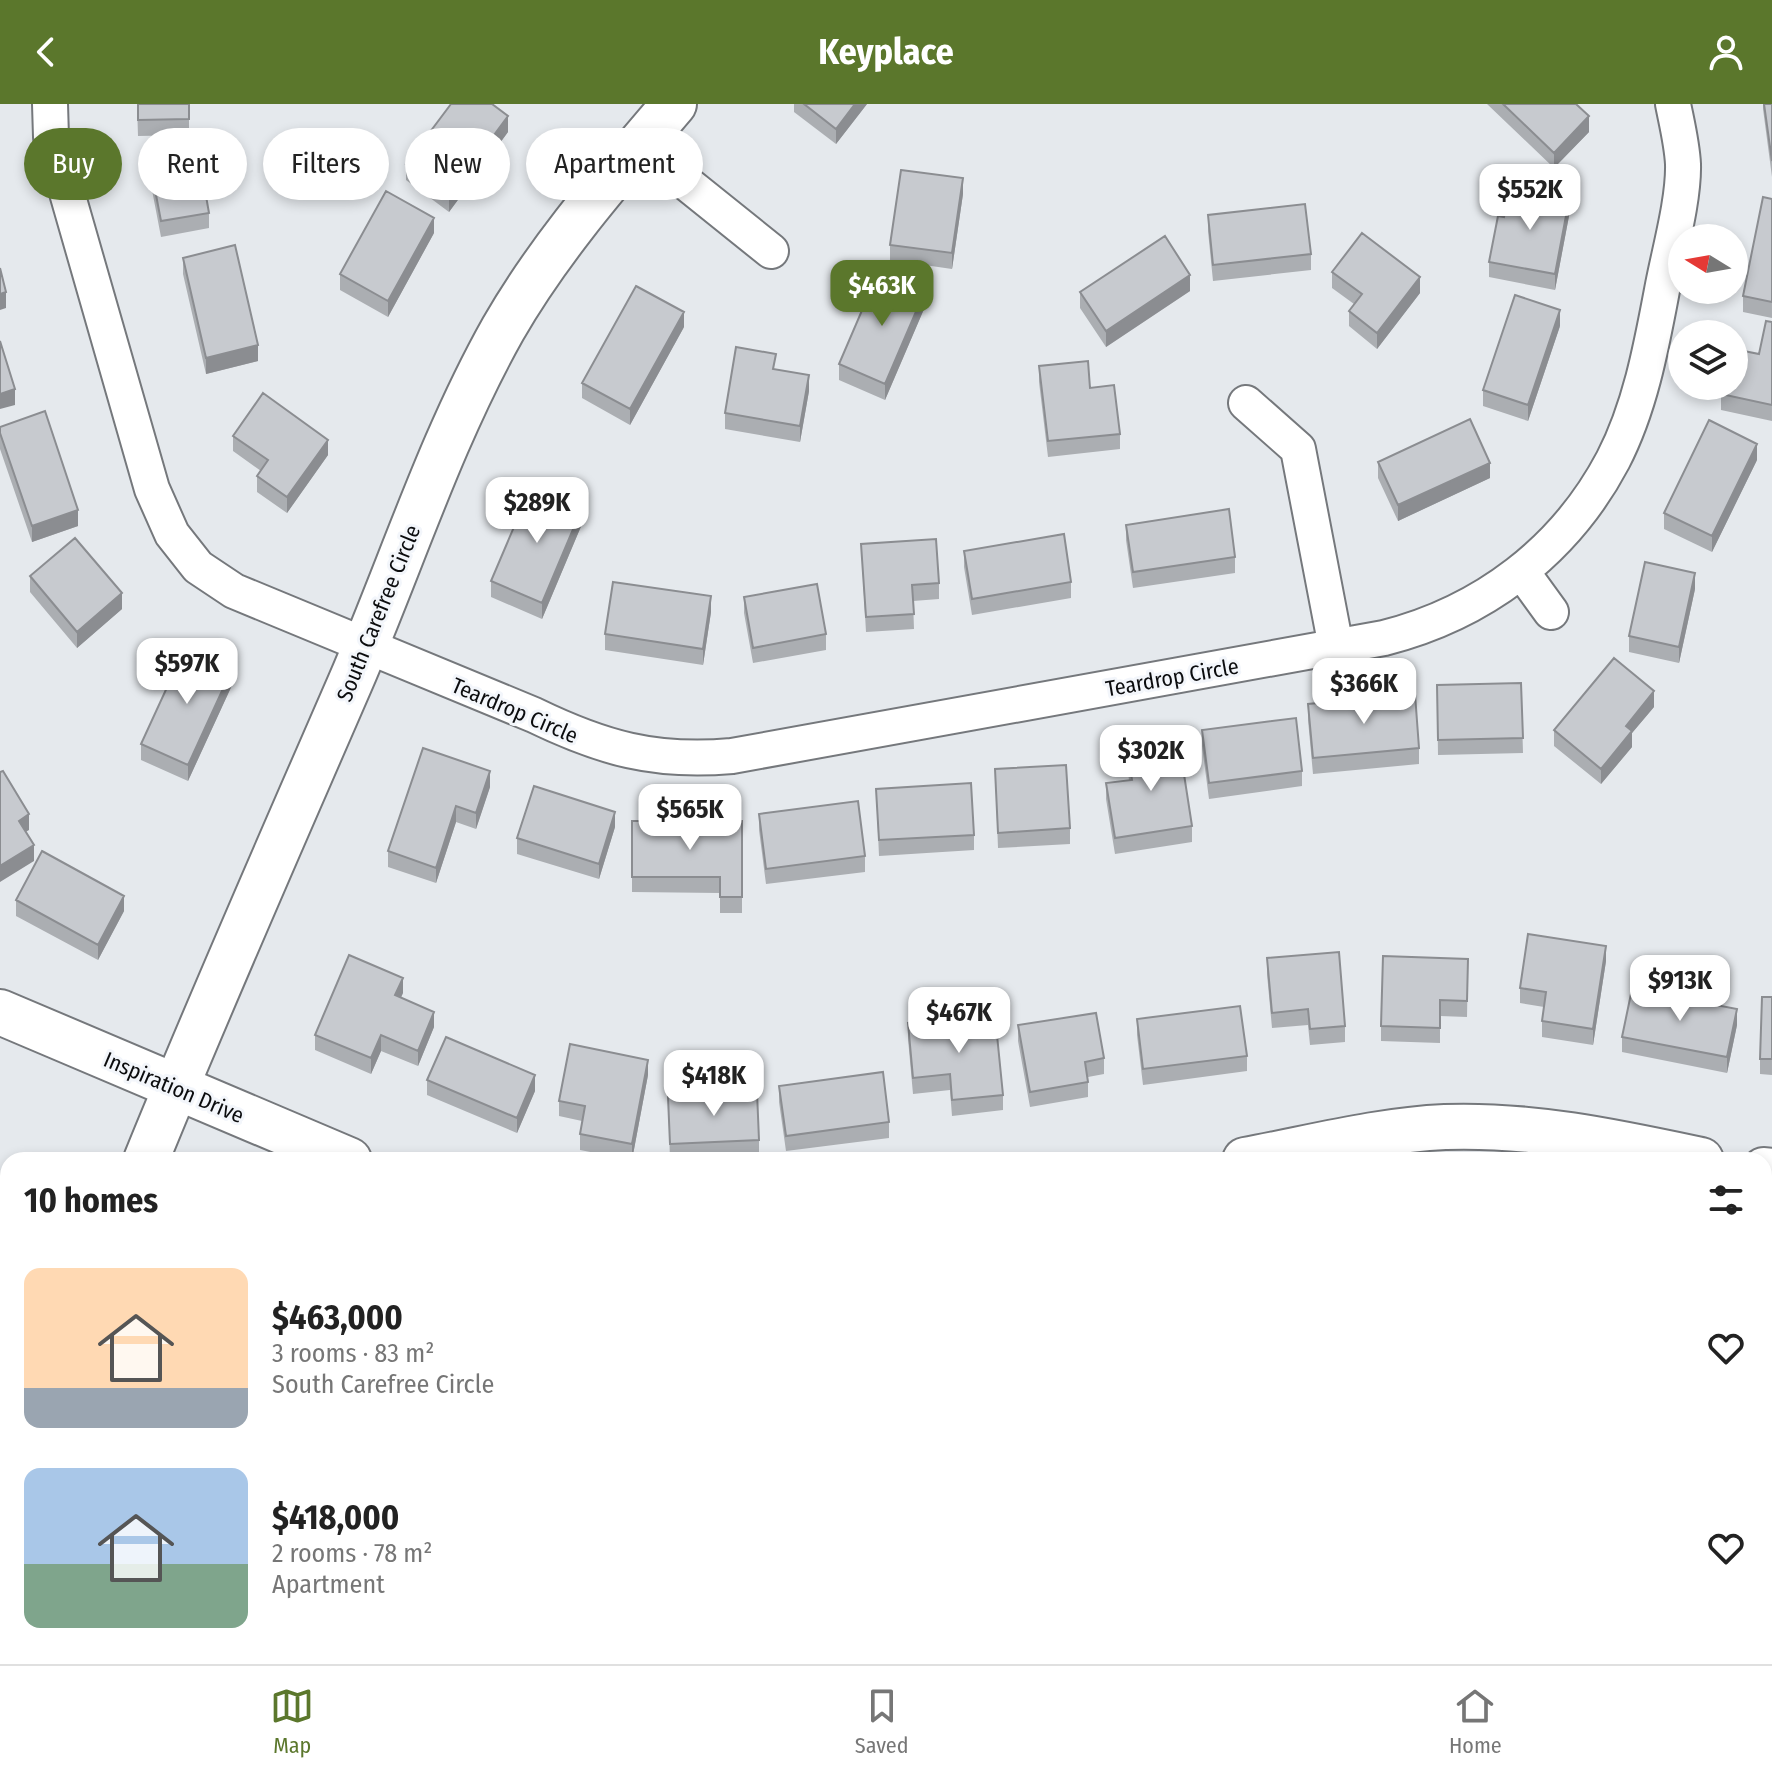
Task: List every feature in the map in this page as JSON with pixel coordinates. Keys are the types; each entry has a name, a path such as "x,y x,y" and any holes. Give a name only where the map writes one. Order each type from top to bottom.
{"main road":[{"name":"South Carefree Circle","path":"654,128 674,104"},
{"name":"South Carefree Circle","path":"149,1152 365,648 458,416 504,329 553,252 591,200"},
{"name":"Inspiration Drive","path":"0,1012 330,1152"},
{"path":"1324,1152 1395,1132 1444,1127 1580,1135 1662,1152"}],"street":[{"name":"Teardrop Circle","path":"50,104 51,137 152,489 172,534 198,567 234,591 365,648 534,715 581,738 626,751 694,760 732,756 1336,647 1422,628 1456,614 1522,572 1558,539 1587,503 1614,458 1633,410 1650,352 1677,213 1683,167 1673,104"},
{"path":"703,196 771,251"},
{"path":"1246,403 1298,449 1336,647"},
{"path":"1522,572 1551,612"}],"building":[{"path":"138,104 189,104 189,119 138,120"},
{"path":"451,104 492,104 508,116 499,128 433,128"},
{"path":"804,104 855,104 836,129"},
{"path":"1503,104 1576,104 1589,116 1554,153"},
{"path":"1764,104 1772,104 1772,161"},
{"path":"901,170 963,178 952,253 890,245"},
{"path":"1509,189 1569,200 1555,274 1489,262 1498,216 1504,217"},
{"path":"389,193 434,218 388,301 340,274 381,200 389,200"},
{"path":"1763,197 1772,199 1772,302 1748,297 1748,271"},
{"path":"157,200 207,200 209,213 161,221"},
{"path":"1305,204 1311,254 1213,265 1208,215"},
{"path":"1362,233 1420,277 1377,333 1349,311 1362,294 1332,272"},
{"path":"1165,236 1190,275 1106,331 1080,292"},
{"path":"235,245 258,345 206,358 183,258"},
{"path":"0,268 6,292 0,294"},
{"path":"878,273 924,293 885,384 839,364"},
{"path":"636,286 684,312 630,409 582,383"},
{"path":"1515,295 1560,310 1528,405 1483,390"},
{"path":"1766,321 1772,322 1772,405 1748,400 1748,352 1759,354"},
{"path":"0,341 15,389 0,394"},
{"path":"736,347 776,354 773,369 809,375 800,426 725,413"},
{"path":"1088,361 1090,388 1114,385 1120,434 1048,441 1039,366"},
{"path":"263,393 328,440 287,497 257,476 268,460 233,436"},
{"path":"45,411 78,510 32,526 0,427"},
{"path":"1470,419 1490,463 1398,505 1378,462"},
{"path":"1709,420 1757,444 1712,536 1664,513"},
{"path":"531,487 582,508 542,603 491,581"},
{"path":"1229,509 1235,557 1133,572 1126,525"},
{"path":"1064,534 1071,582 972,599 964,551"},
{"path":"75,538 122,593 77,632 30,576"},
{"path":"936,539 939,583 912,585 914,614 866,617 861,544"},
{"path":"1645,562 1695,573 1679,647 1629,636"},
{"path":"613,582 711,596 703,649 605,634"},
{"path":"817,584 826,634 753,648 744,597"},
{"path":"186,646 233,667 188,765 141,744"},
{"path":"1614,658 1654,691 1626,726 1632,731 1601,769 1554,730"},
{"path":"1521,683 1523,738 1438,740 1437,685"},
{"path":"1415,694 1419,748 1313,758 1308,704"},
{"path":"1296,718 1302,771 1209,783 1202,730"},
{"path":"1179,742 1192,826 1115,838 1106,783 1132,780 1127,750"},
{"path":"423,748 490,771 476,813 456,806 436,868 388,851"},
{"path":"1066,765 1070,828 998,833 995,769"},
{"path":"3,771 29,814 19,821 34,845 0,866 0,772"},
{"path":"971,783 974,835 879,840 876,789"},
{"path":"534,786 615,812 599,864 517,838"},
{"path":"858,801 865,856 766,869 759,814"},
{"path":"632,821 742,821 742,897 720,897 720,877 632,877"},
{"path":"42,851 124,896 98,945 16,900"},
{"path":"1528,934 1606,946 1593,1029 1542,1021 1546,992 1520,988"},
{"path":"1339,952 1345,1026 1310,1029 1308,1009 1272,1013 1267,958"},
{"path":"349,955 403,978 395,995 434,1012 418,1051 381,1035 371,1058 315,1035"},
{"path":"1383,956 1468,959 1467,1001 1440,1000 1440,1028 1381,1026"},
{"path":"1632,989 1737,1009 1727,1057 1622,1037"},
{"path":"1762,997 1772,997 1772,1059 1760,1059"},
{"path":"1240,1006 1247,1056 1143,1069 1137,1019"},
{"path":"1096,1013 1104,1058 1085,1062 1088,1082 1030,1092 1018,1025"},
{"path":"995,1015 1003,1095 952,1100 950,1074 913,1078 908,1023"},
{"path":"446,1037 535,1075 517,1118 427,1080"},
{"path":"570,1044 648,1060 632,1144 580,1134 585,1106 559,1101"},
{"path":"883,1072 889,1122 786,1136 779,1086"},
{"path":"757,1092 759,1140 670,1144 668,1097"}]}
